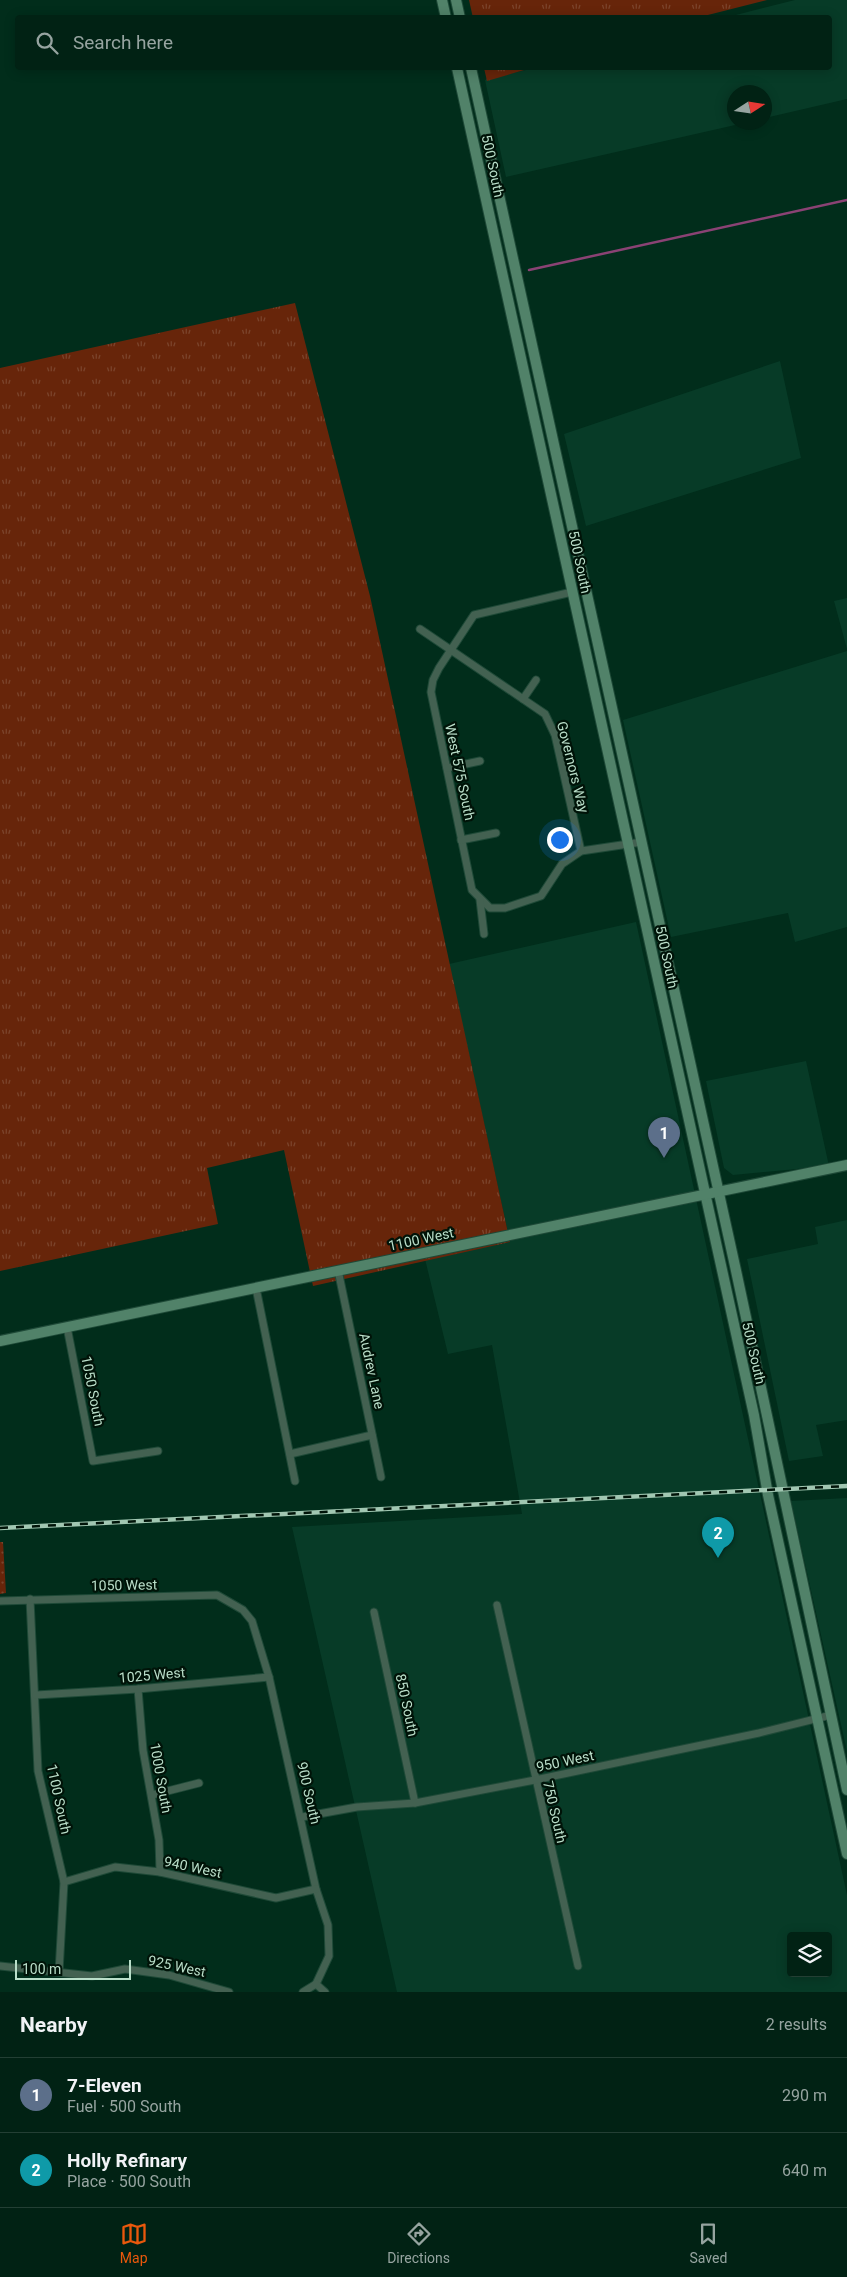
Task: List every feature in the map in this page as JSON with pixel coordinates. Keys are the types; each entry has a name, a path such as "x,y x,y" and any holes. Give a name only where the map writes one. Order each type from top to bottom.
{"main road":[{"path":"442,0 445,15"},
{"path":"456,0 459,15"},
{"name":"500 South","path":"457,70 629,845 847,1854"},
{"name":"500 South","path":"471,70 642,842 847,1790"},
{"name":"1100 West","path":"0,1341 847,1165"}],"street":[{"name":"West 575 South","path":"484,934 480,900 472,890 433,708 431,692 433,680 474,615 572,592"},
{"name":"Governors Way","path":"420,629 545,714 550,723 581,851"},
{"path":"523,699 536,680"},
{"path":"447,768 480,761"},
{"path":"461,840 496,833"},
{"path":"480,900 490,908 505,908 541,896 562,864 581,851 642,842"},
{"name":"Audrev Lane","path":"338,1270 381,1477"},
{"path":"256,1288 295,1481"},
{"name":"1050 South","path":"67,1327 93,1461 158,1451"},
{"path":"290,1454 372,1435"},
{"name":"1050 West","path":"0,1600 217,1595 243,1610"},
{"name":"1100 South","path":"30,1599 36,1695 38,1771 64,1882 59,1972"},
{"name":"750 South","path":"497,1605 534,1780 578,1966"},
{"name":"900 South","path":"243,1610 252,1622 269,1677 302,1817 316,1889 328,1925 329,1956 316,1984"},
{"name":"850 South","path":"374,1612 415,1803"},
{"name":"1025 West","path":"36,1695 138,1689 269,1677"},
{"name":"1000 South","path":"138,1689 143,1750 159,1840 160,1872"},
{"name":"950 West","path":"302,1817 357,1807 415,1803 534,1780 759,1733 831,1714"},
{"path":"152,1795 199,1783"},
{"name":"940 West","path":"64,1882 115,1867 160,1872 276,1898 316,1889"},
{"name":"925 West","path":"0,1966 92,1976 125,1969 169,1975 229,1992"},
{"path":"303,1992 316,1984 325,1992"}],"shaded area":[{"path":"795,0 847,0 847,99 772,116 772,85 727,85 727,127 506,177 485,80 526,70 832,70 832,15 736,15"},
{"path":"780,361 801,458 586,526 564,434"},
{"path":"847,598 847,649 834,601"},
{"path":"847,651 847,927 795,942 788,913 671,937 623,720"},
{"path":"636,922 847,1895 847,1992 397,1992 292,1527 522,1514 492,1345 448,1354 425,1259 510,1242 449,964"},
{"path":"806,1061 829,1166 733,1175 724,1168 706,1081"},
{"path":"847,1220 847,1420 816,1425 823,1456 789,1461 747,1259 818,1244 815,1227"},
{"path":"847,1498 847,1751 791,1501"}],"green space":[{"path":"469,0 767,0 708,15 472,15"},
{"path":"484,70 524,70 487,81"},
{"path":"295,303 370,596 510,1242 313,1286 284,1150 207,1168 218,1224 0,1271 0,368"},
{"path":"0,1542 3,1542 6,1593 0,1594"}],"waterway":[{"path":"529,270 847,200"}],"railway":[{"path":"0,1528 847,1486"}],"place":[{"name":"7-Eleven","path":"664,1158"},
{"name":"Holly Refinary","path":"718,1558"}]}
